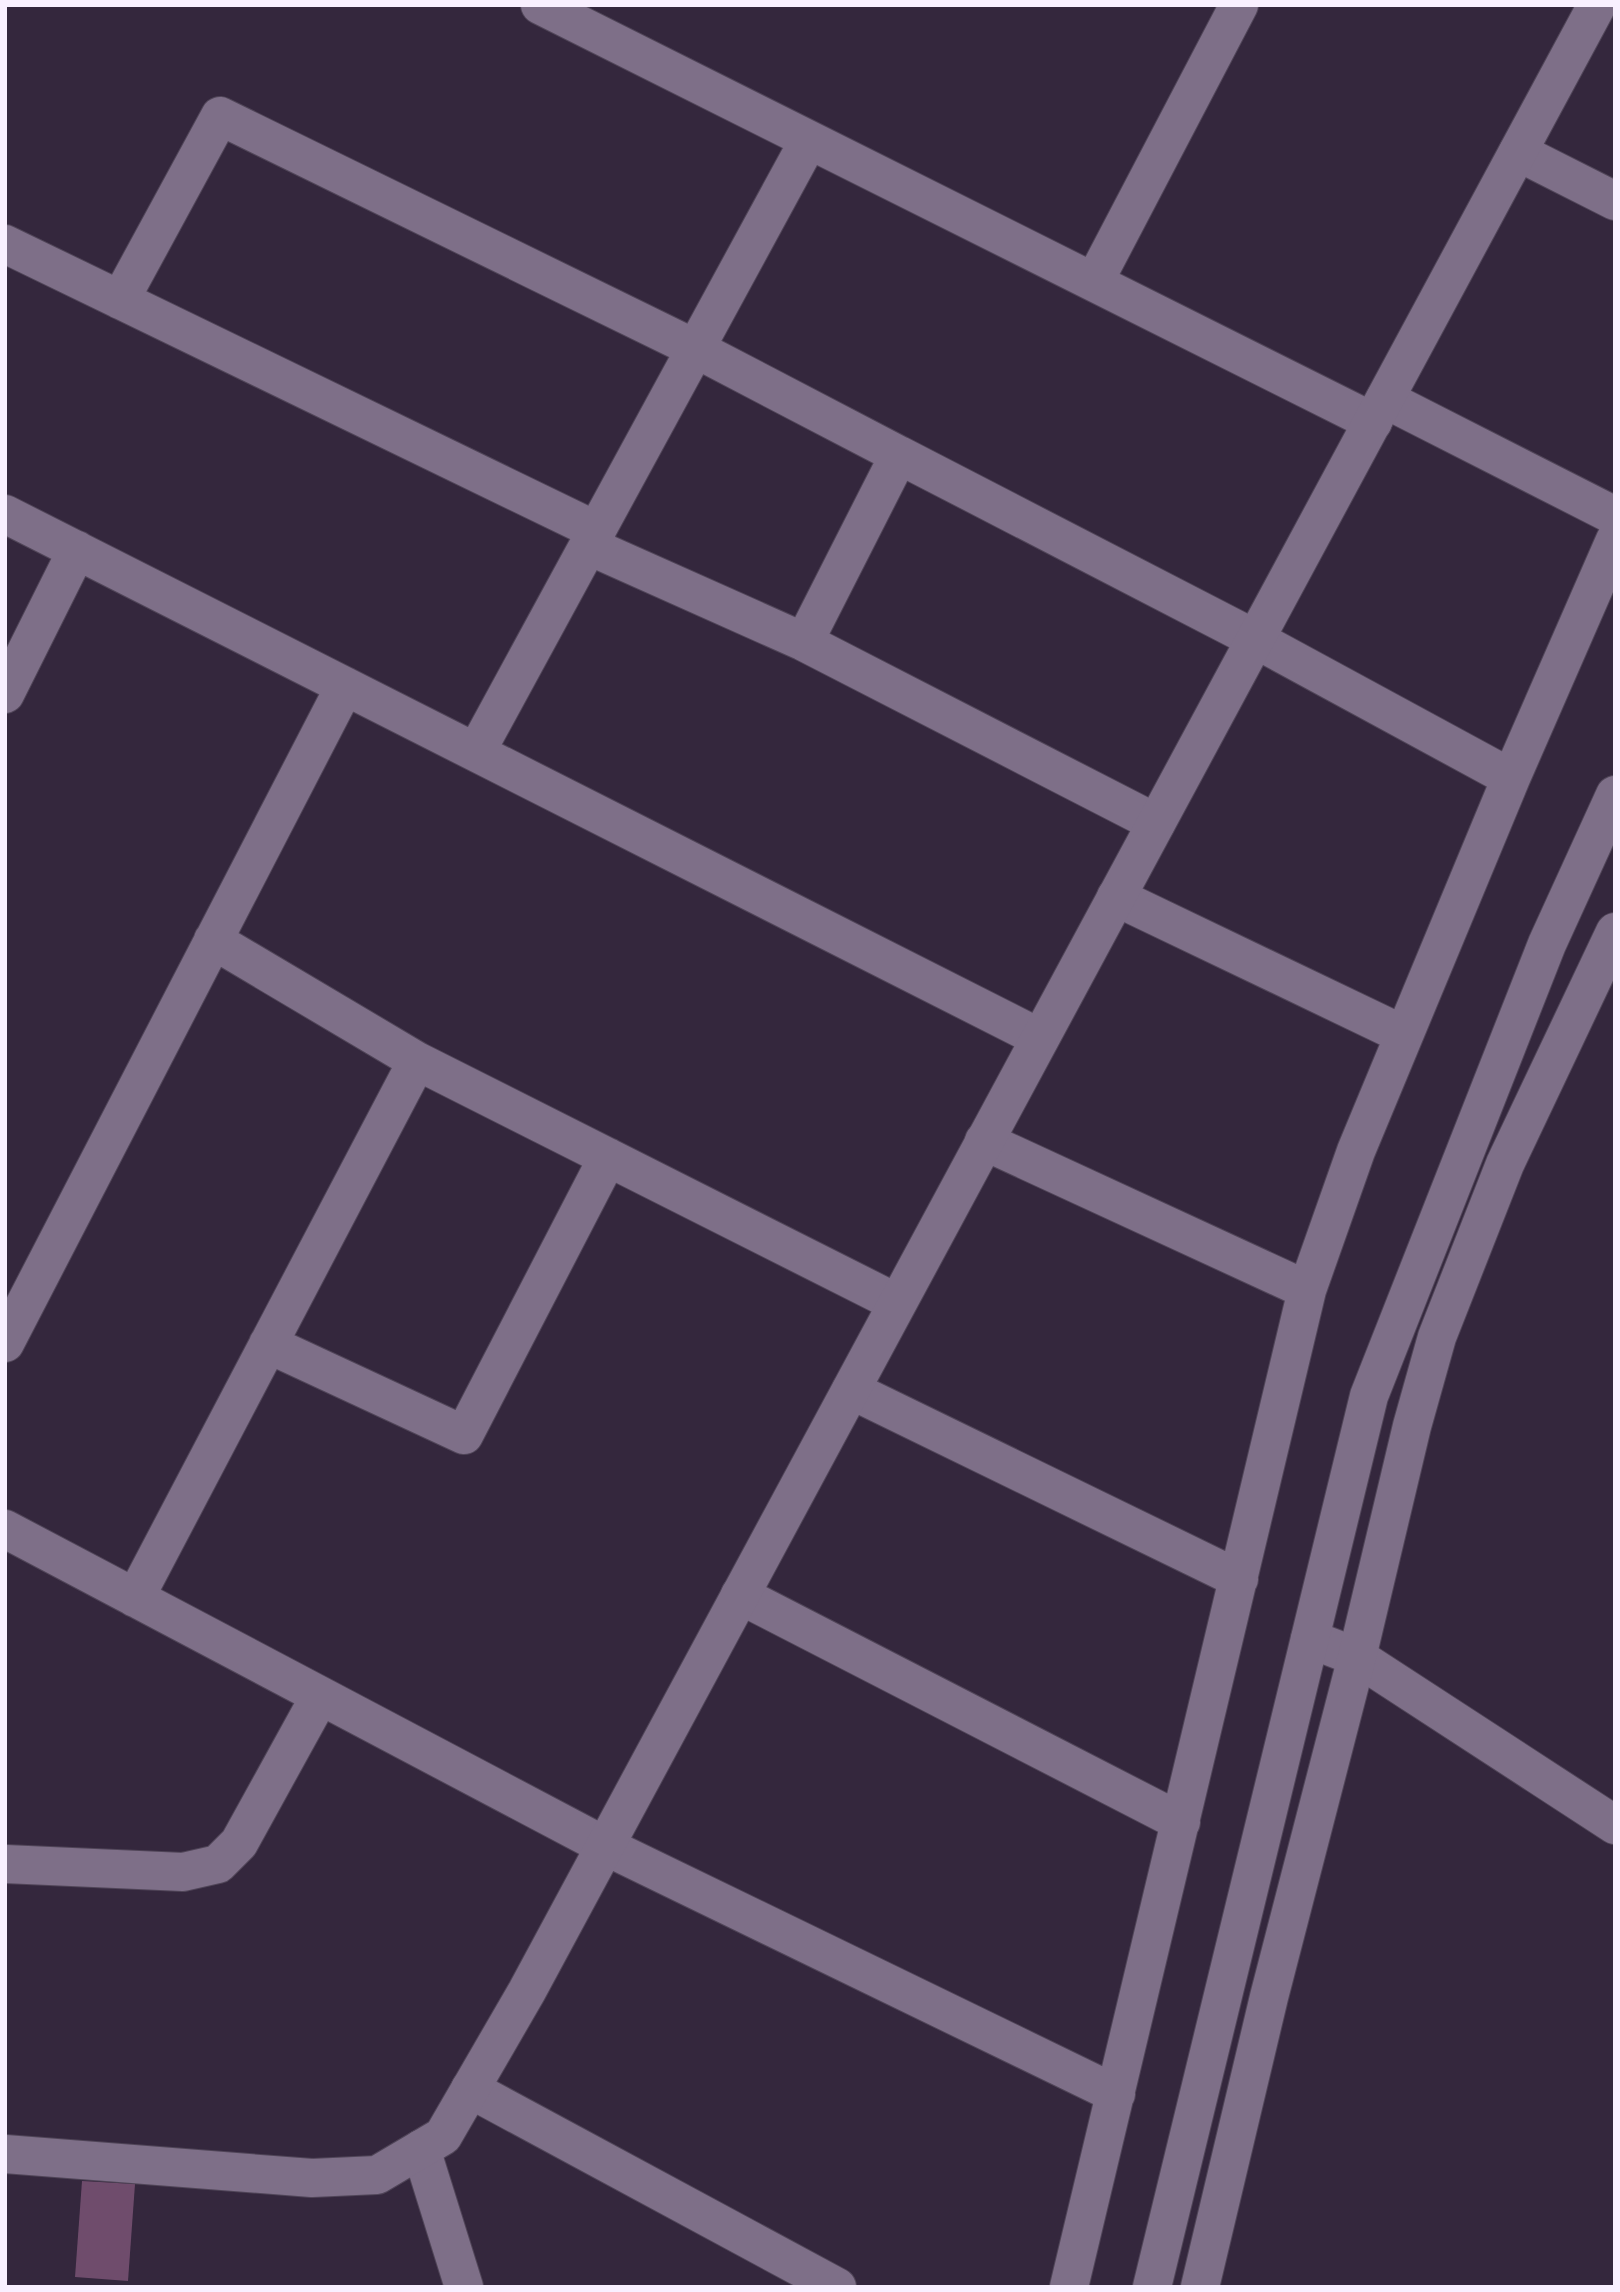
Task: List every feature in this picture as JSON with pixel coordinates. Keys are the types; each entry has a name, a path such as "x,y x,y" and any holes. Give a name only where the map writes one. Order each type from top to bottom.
{"street":[{"path":"540,5 1094,282 1615,516"},
{"path":"1094,282 1239,5"},
{"path":"5,2154 312,2178 377,2175 443,2136 527,1991 1597,5"},
{"path":"120,300 220,116 695,349 1255,639 1511,778"},
{"path":"476,752 809,140"},
{"path":"1518,152 1615,201"},
{"path":"5,244 804,642 1156,823"},
{"path":"804,642 900,455"},
{"path":"5,514 1040,1038"},
{"path":"1069,2287 1307,1290 1356,1151 1511,778 1615,540"},
{"path":"5,694 77,550"},
{"path":"5,1343 345,686"},
{"path":"1152,2287 1369,1396 1547,944 1615,795"},
{"path":"1116,897 1404,1035"},
{"path":"1200,2287 1269,1997 1357,1657 1412,1426 1437,1337 1505,1164 1606,971 1615,932"},
{"path":"213,940 417,1061 897,1303"},
{"path":"135,1598 417,1061"},
{"path":"984,1141 1307,1290"},
{"path":"268,1344 464,1434 608,1157"},
{"path":"850,1390 1239,1579"},
{"path":"5,1529 605,1846 1116,2094"},
{"path":"740,1595 1181,1822"},
{"path":"1310,1639 1357,1657 1615,1825"},
{"path":"5,1864 183,1872 218,1864 239,1843 320,1696"},
{"path":"470,2089 837,2287"},
{"path":"421,2149 464,2287"}],"building":[{"path":"82,2181 135,2184 128,2281 75,2277"}]}
